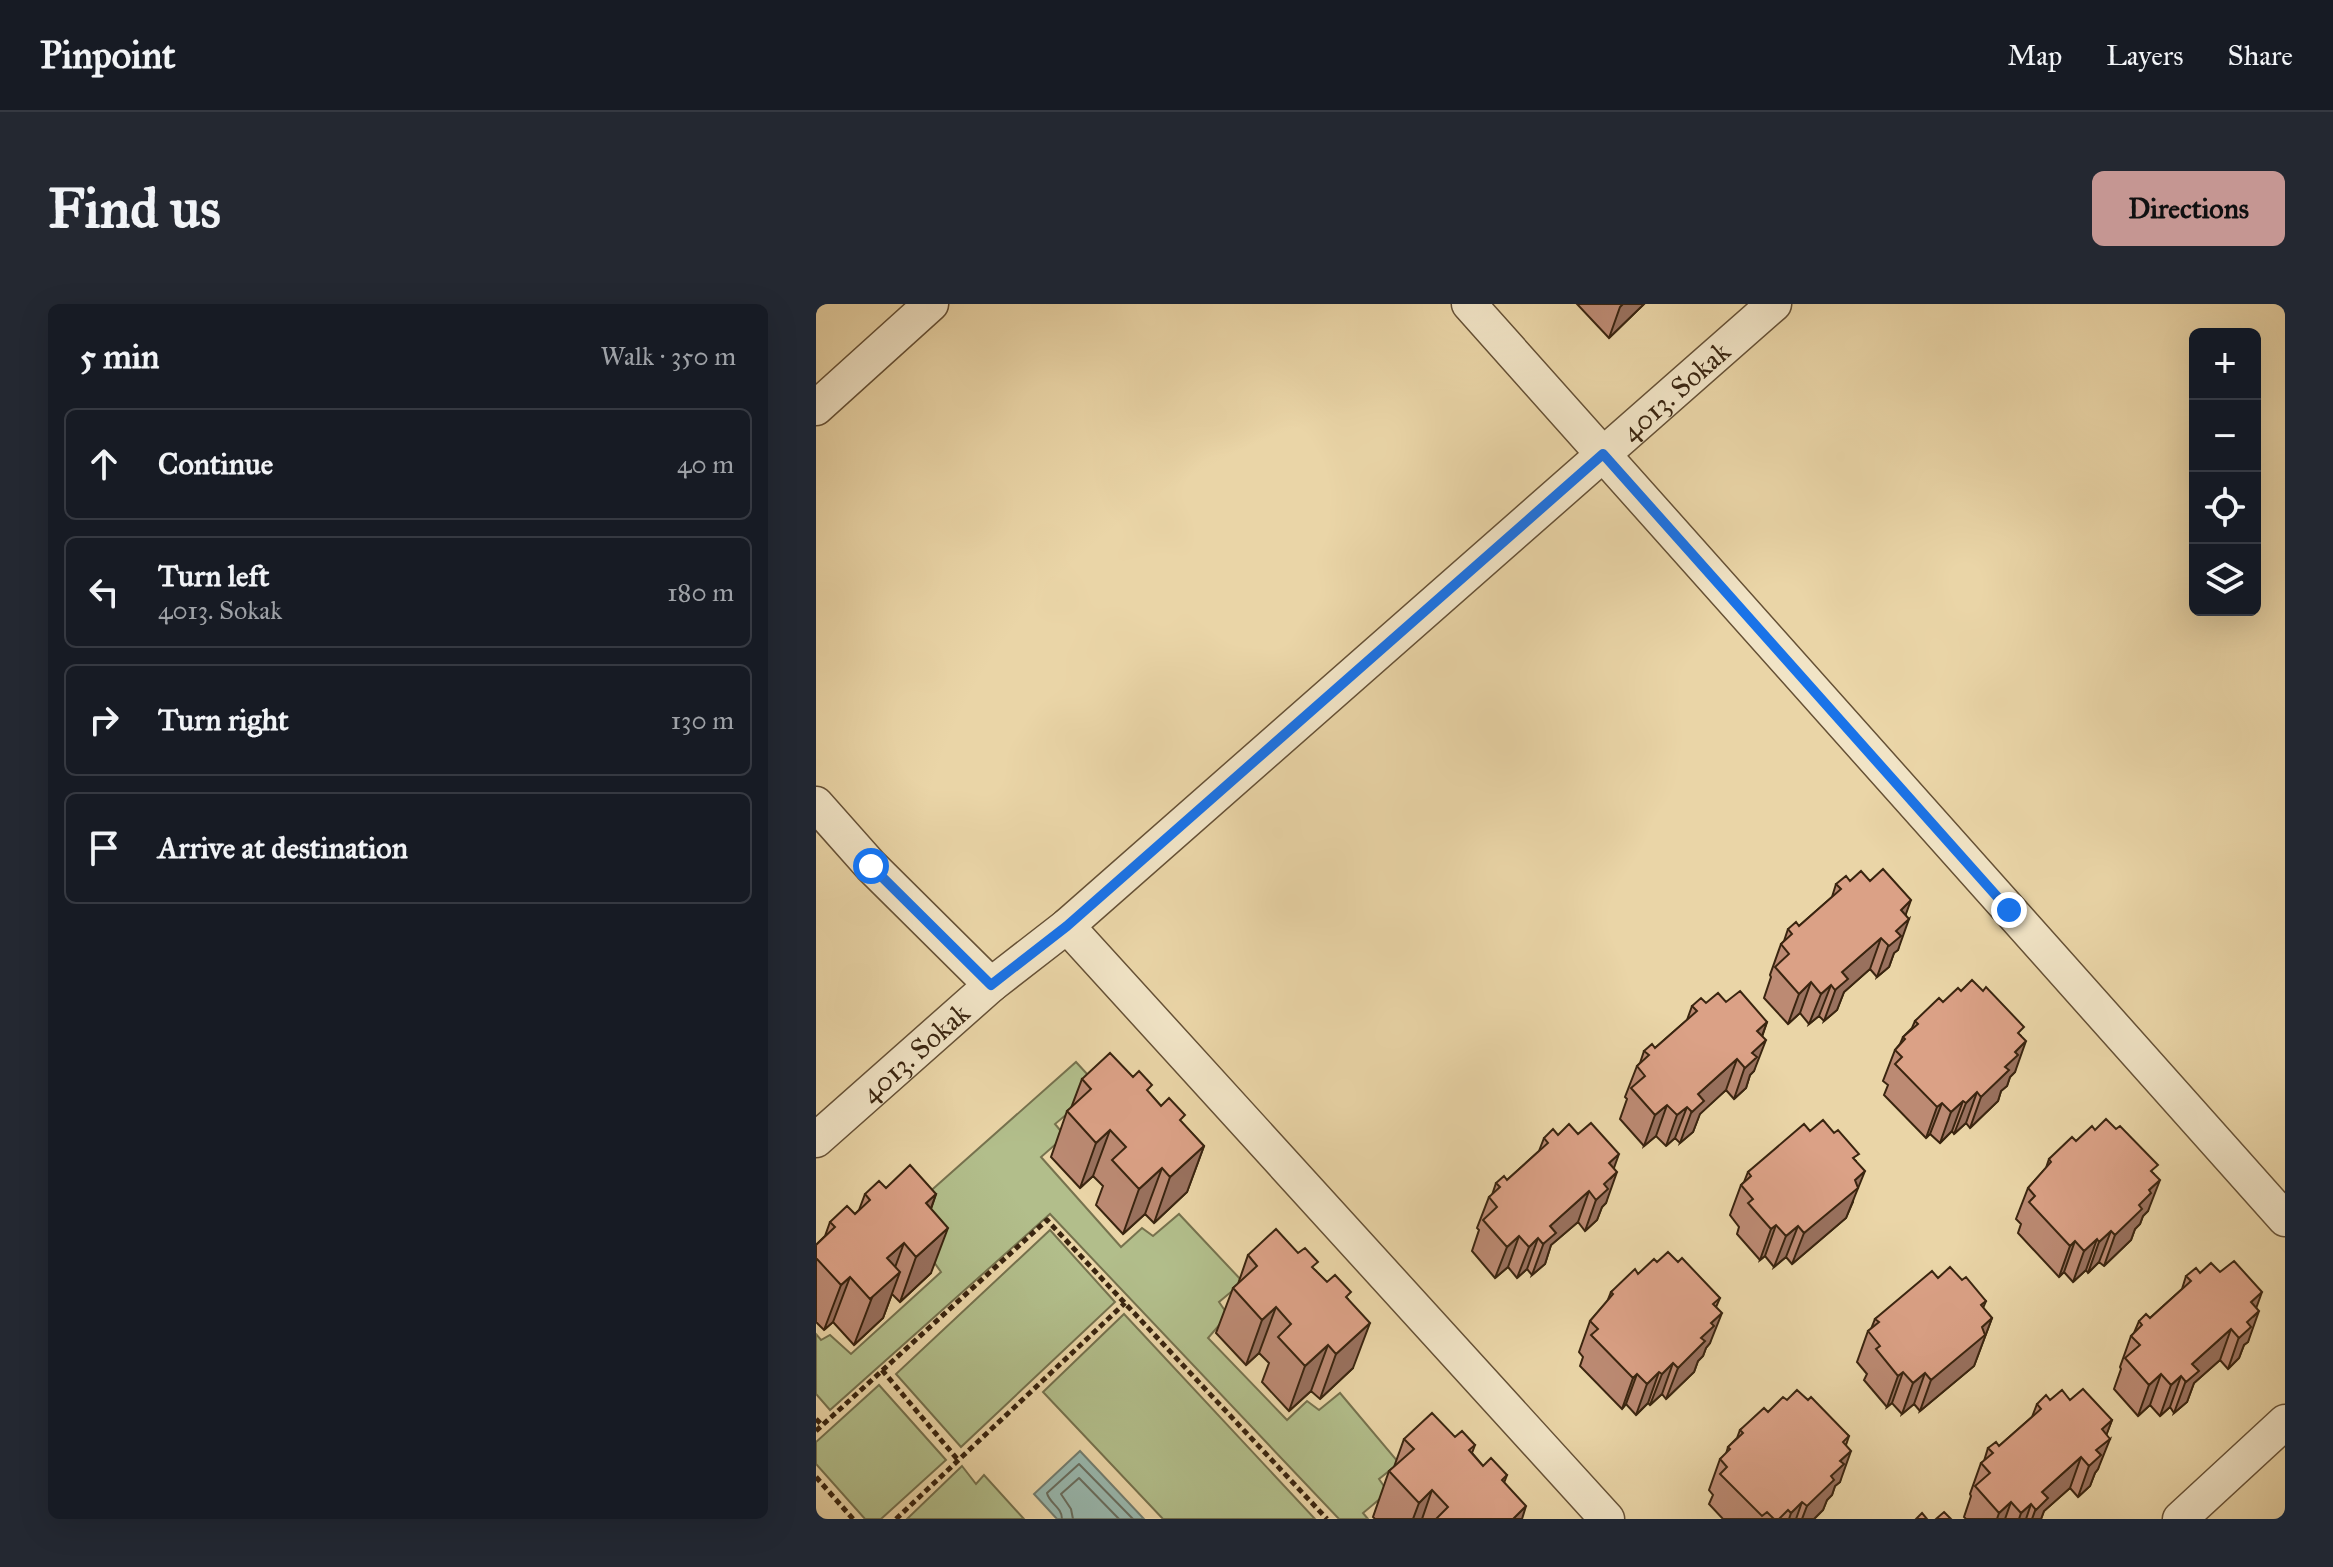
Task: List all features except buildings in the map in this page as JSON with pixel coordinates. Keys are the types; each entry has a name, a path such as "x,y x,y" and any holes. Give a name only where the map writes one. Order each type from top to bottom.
{"street":[{"path":"816,408 931,304"},
{"path":"1469,304 2285,1219"},
{"name":"4013. Sokak","path":"816,1140 991,985 1067,926 1774,304"},
{"path":"816,804 871,866 991,985"},
{"path":"1067,926 1607,1519"},
{"path":"2180,1519 2285,1422"}],"path":[{"path":"816,1431 1047,1220 1327,1519"},
{"path":"896,1519 1125,1303"},
{"path":"882,1370 958,1460"},
{"path":"816,1419 822,1425"},
{"path":"816,1477 853,1519"}],"green space":[{"path":"1076,1062 1099,1087 1055,1124 1065,1136 1041,1157 1121,1247 1142,1228 1153,1236 1179,1214 1243,1282 1219,1302 1228,1315 1208,1338 1287,1420 1307,1401 1319,1410 1340,1393 1399,1463 1379,1479 1388,1492 1363,1513 1368,1519 1339,1519 1050,1214 830,1410 816,1394 816,1334 821,1340 830,1335 851,1354 941,1272 924,1248 908,1211"},
{"path":"1050,1230 1115,1302 961,1447 896,1374"},
{"path":"1124,1314 1315,1519 1163,1519 1043,1392"},
{"path":"879,1385 946,1460 881,1519 865,1519 816,1464 816,1442"},
{"path":"962,1466 976,1484 984,1475 1024,1519 907,1519"}],"water":[{"path":"1080,1451 1144,1519 1057,1519 1034,1494"}],"route":[{"path":"871,866 991,985 1067,926 1603,454 2009,910"}]}
